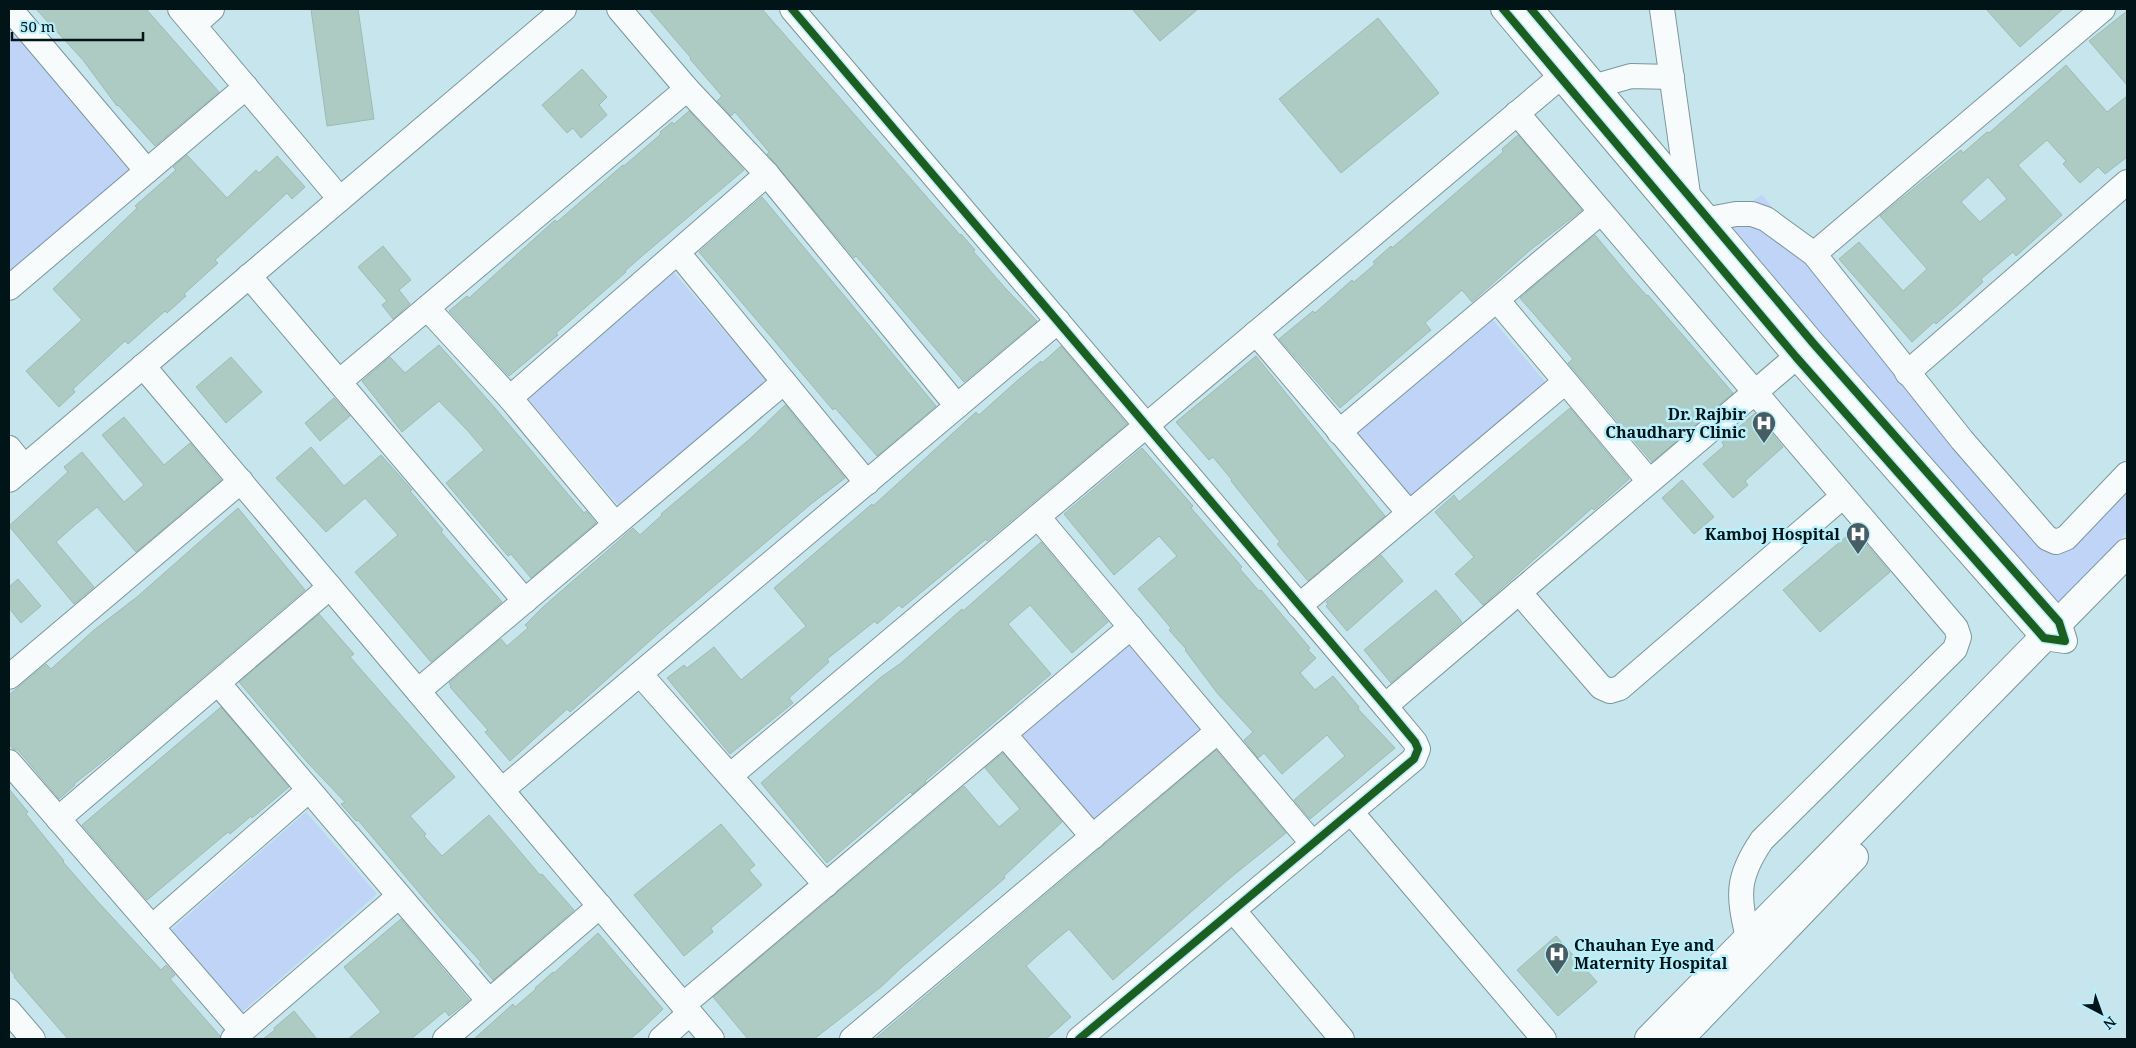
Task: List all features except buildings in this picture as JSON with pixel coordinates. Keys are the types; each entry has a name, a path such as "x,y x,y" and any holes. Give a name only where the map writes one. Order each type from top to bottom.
{"main road":[{"path":"1679,1039 2056,634 2127,553"},
{"path":"1648,1039 2056,634 2127,580"}],"street":[{"path":"10,9 147,171"},
{"path":"212,9 187,17 340,199"},
{"path":"9,448 16,473 564,9"},
{"path":"618,9 687,89 767,174 957,406"},
{"path":"792,9 1300,606 1415,742 1418,749 1414,759 1079,1039"},
{"path":"1502,9 1568,70 1804,350 2056,634"},
{"path":"1531,9 1568,70 1596,86 1688,194 1709,219 1804,350"},
{"path":"1662,9 1688,194"},
{"path":"1814,254 2103,9"},
{"path":"731,775 1568,70"},
{"path":"1596,86 1631,76 1672,77"},
{"path":"9,288 246,87"},
{"path":"339,382 687,89"},
{"path":"1517,113 1842,497 1956,628 1960,637 1955,649 1762,840 1749,859 1741,880 1741,906 1748,938"},
{"path":"510,398 767,174"},
{"path":"1907,373 2127,182"},
{"path":"1339,432 1601,212"},
{"path":"1709,219 1736,214 1752,214 1766,219 1814,254 1907,373 2047,538 2056,542 2066,538 2127,474"},
{"path":"678,253 866,483"},
{"path":"249,276 525,601"},
{"path":"1497,300 1649,482"},
{"path":"427,308 510,398 615,524"},
{"path":"502,790 1058,321"},
{"path":"1256,333 1409,513"},
{"path":"1384,706 1804,350"},
{"path":"143,366 712,1039"},
{"path":"418,691 784,382"},
{"path":"1300,606 1565,382"},
{"path":"9,677 241,481"},
{"path":"1520,592 1601,687 1610,691 1620,688 1842,497"},
{"path":"1038,517 1313,844"},
{"path":"58,819 330,587"},
{"path":"661,1039 687,1009 826,885 1131,627"},
{"path":"640,674 826,885"},
{"path":"218,683 489,1001"},
{"path":"852,1039 1218,732"},
{"path":"1004,734 1093,837"},
{"path":"9,762 152,926 238,1035 399,896"},
{"path":"152,926 309,790"},
{"path":"1350,812 1544,1039"},
{"path":"445,1039 600,906"},
{"path":"1233,910 1330,1035"},
{"path":"9,1011 33,1039"}],"shaded area":[{"path":"9,28 130,172 9,274"},
{"path":"1762,195 2054,555 2127,481 2127,532 2052,611 1725,218"},
{"path":"672,270 767,381 620,507 525,396"},
{"path":"1492,319 1546,383 1409,499 1355,435"},
{"path":"1128,643 1202,729 1094,822 1020,736"},
{"path":"306,812 377,894 242,1012 171,930"}],"cycle path":[{"path":"792,9 1385,706 1415,742 1418,749 1414,759 1079,1039"},
{"path":"1503,9 1796,357 2044,638 2065,641 2059,622 1813,343 1531,9"}],"place":[{"name":"Dr. Rajbir Chaudhary Clinic","path":"1764,444"},
{"name":"Kamboj Hospital","path":"1858,555"},
{"name":"Chauhan Eye and Maternity Hospital","path":"1557,975"}]}
